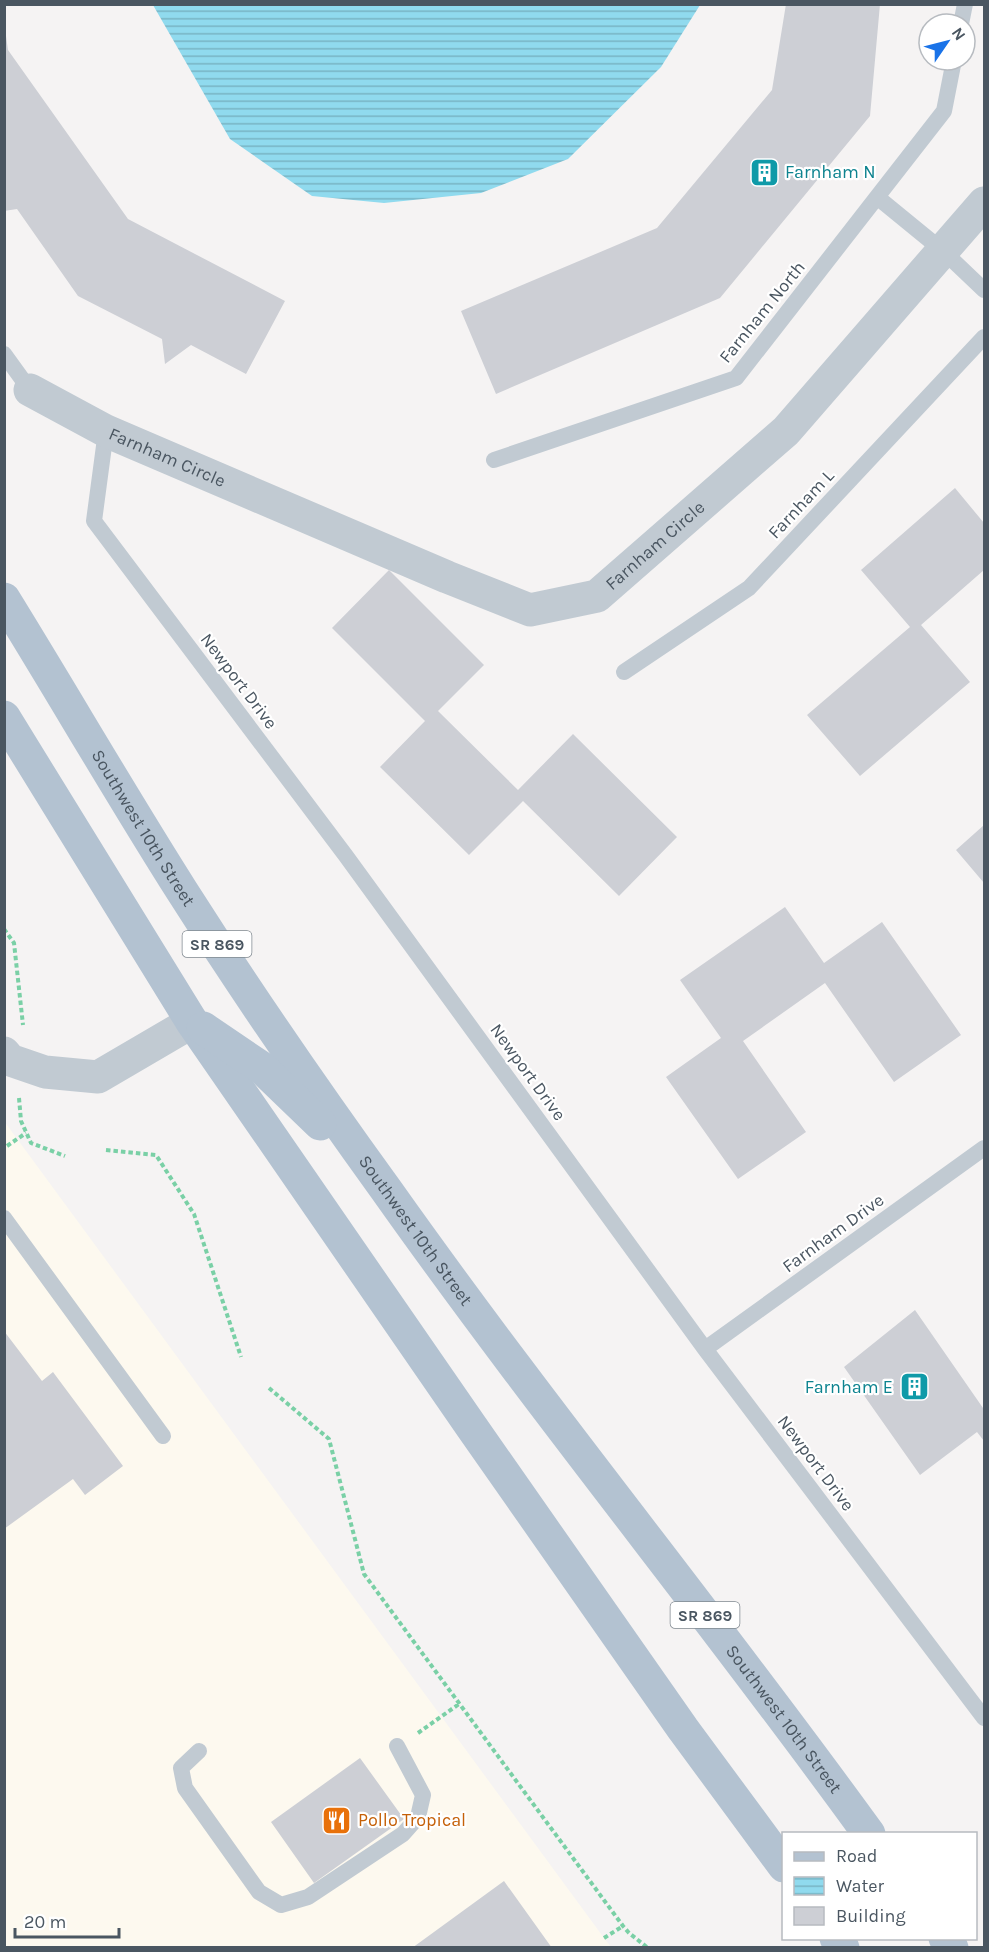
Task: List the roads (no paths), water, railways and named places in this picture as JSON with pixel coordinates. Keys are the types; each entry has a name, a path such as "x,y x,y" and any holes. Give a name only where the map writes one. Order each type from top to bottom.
{"main road":[{"name":"Southwest 10th Street","path":"4,599 181,889 249,993 388,1194 532,1389 767,1694 868,1832"},
{"name":"SR 869","path":"4,717 192,1022 490,1454 683,1729 782,1865"},
{"path":"192,1022 242,1053 280,1084 388,1194"}],"street":[{"name":"Farnham Circle","path":"30,390 106,431 447,578 530,610 597,596 786,431 984,203"},
{"path":"12,1060 45,1072 98,1077 192,1022"}],"lane":[{"name":"Farnham North","path":"494,460 736,378 944,111 952,72"},
{"path":"878,196 943,251 984,290"},
{"name":"Farnham L","path":"624,672 749,588 984,338"},
{"path":"4,354 30,390"},
{"name":"Newport Drive","path":"106,431 94,520 346,856 705,1349 984,1718"},
{"name":"Farnham Drive","path":"705,1349 984,1148"},
{"path":"4,1218 163,1436"},
{"path":"199,1751 181,1768 185,1788 260,1892 281,1905 308,1897 403,1834 418,1817 423,1795 404,1742"}],"water":[{"path":"153,5 700,5 661,67 568,159 481,193 384,203 312,196 230,139"}],"place":[{"name":"Farnham N","path":"764,172"},
{"name":"Farnham E","path":"914,1387"},
{"name":"Pollo Tropical","path":"337,1820"}]}
